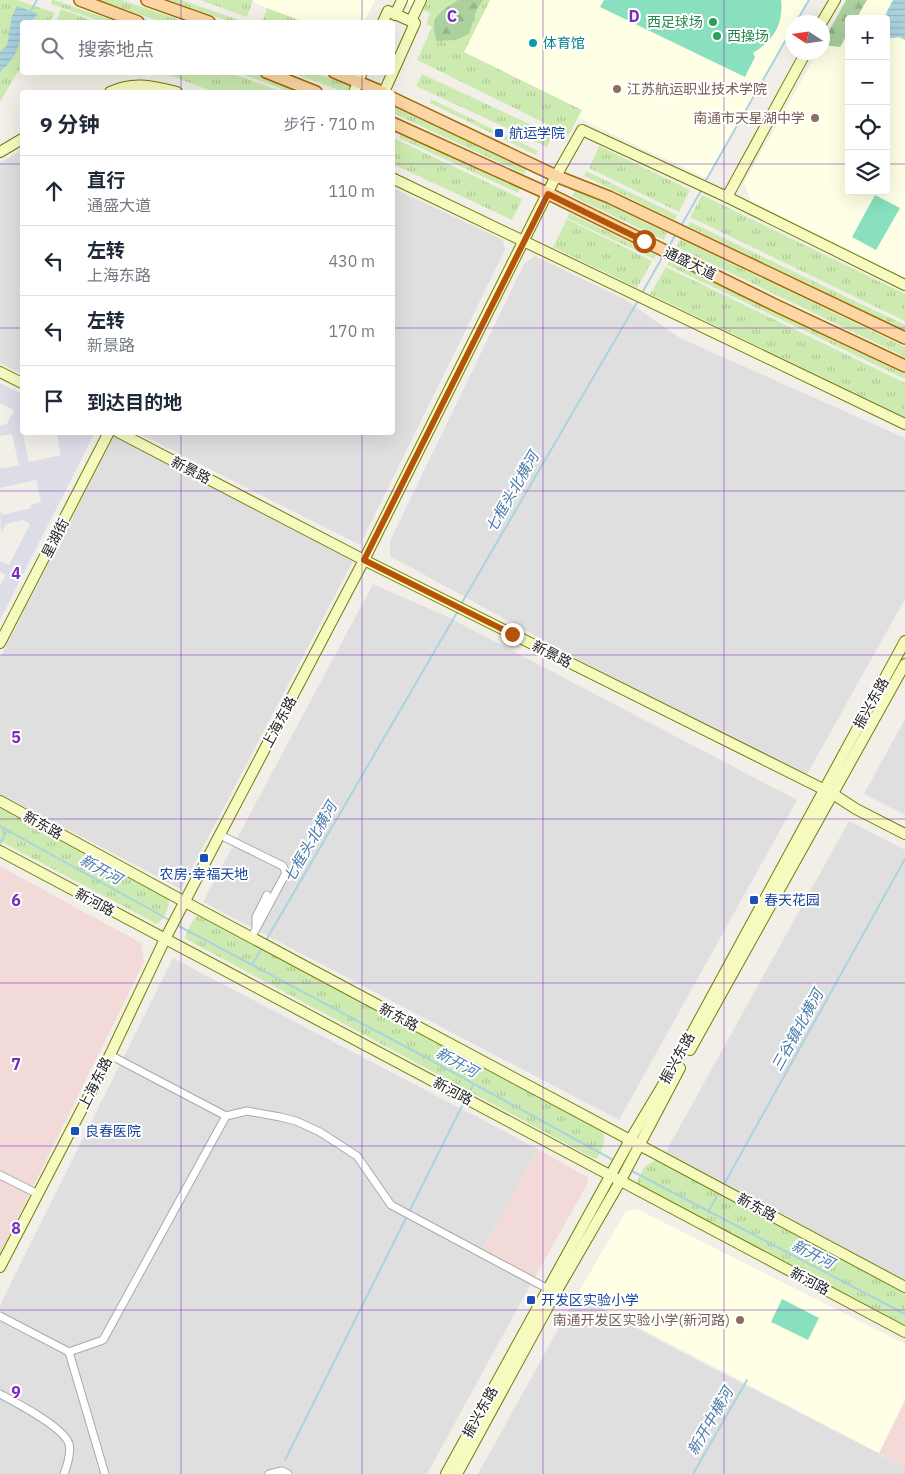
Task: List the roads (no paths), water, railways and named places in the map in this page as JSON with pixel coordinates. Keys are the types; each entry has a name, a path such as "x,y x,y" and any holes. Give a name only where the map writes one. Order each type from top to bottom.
{"main road":[{"path":"80,0 133,20"},
{"path":"147,0 203,20"},
{"path":"274,75 311,90"},
{"path":"341,75 378,90"},
{"name":"通盛大道","path":"395,99 556,176 609,197 905,338"},
{"name":"通盛大道","path":"395,124 548,194 905,366"}],"street":[{"path":"396,15 402,0"},
{"path":"411,21 420,0"},
{"path":"826,15 835,0"},
{"path":"384,20 388,11 415,23 395,66"},
{"path":"802,60 726,197 905,285"},
{"path":"384,90 391,75"},
{"path":"115,90 147,85 168,90"},
{"name":"上海东路","path":"0,1267 110,1055 165,938 364,560 556,176 582,130 726,197"},
{"path":"0,152 20,140"},
{"path":"395,179 905,424"},
{"path":"0,372 20,382"},
{"name":"星湖街","path":"0,643 107,435"},
{"name":"新景路","path":"124,435 364,560 833,794 856,809 905,834"},
{"name":"振兴东路","path":"446,1474 621,1170 673,1068 905,641"},
{"name":"振兴东路","path":"635,1142 695,1041 905,664"},
{"name":"新东路","path":"0,801 270,948 905,1287"},
{"path":"220,835 283,866 286,872 256,928"},
{"name":"新河路","path":"1,852 467,1098 621,1170 905,1332"},
{"path":"254,939 256,917 267,895"},
{"path":"110,1055 226,1116 247,1111 296,1121 320,1132 357,1156 391,1205 552,1291"},
{"path":"69,1352 103,1340 226,1116"},
{"path":"0,1175 38,1194"},
{"name":"振兴东路","path":"457,1474 552,1291"},
{"path":"0,1316 69,1352 105,1474"},
{"path":"0,1394 46,1421 63,1436 69,1444 67,1466 64,1474"},
{"path":"269,1474 282,1471 288,1474"}],"water":[{"path":"893,0 905,0 905,40 899,37 890,38 890,15 885,15"},
{"path":"17,6 38,14 33,20 20,20 20,40 17,50 10,62 0,72 0,52 7,45 12,16"}],"waterway":[{"path":"30,12 37,0"},
{"name":"七框头北横河","path":"800,15 809,0"},
{"name":"七框头北横河","path":"705,182 785,41"},
{"name":"七框头北横河","path":"681,226 702,189"},
{"name":"七框头北横河","path":"668,248 676,234"},
{"name":"七框头北横河","path":"642,293 663,256"},
{"name":"七框头北横河","path":"461,604 639,299"},
{"name":"七框头北横河","path":"265,942 458,611"},
{"name":"新开河","path":"0,826 171,921"},
{"path":"0,844 7,830"},
{"name":"三谷镇北横河","path":"723,1186 905,859"},
{"name":"新开河","path":"177,925 615,1161"},
{"name":"七框头北横河","path":"252,965 262,948"},
{"path":"468,1096 473,1085"},
{"path":"409,1212 464,1102"},
{"name":"新开河","path":"630,1170 905,1314"},
{"name":"三谷镇北横河","path":"708,1212 719,1192"},
{"path":"285,1460 407,1216"},
{"name":"新开中横河","path":"693,1474 747,1380"}],"place":[{"name":"西足球场","path":"713,22"},
{"name":"西操场","path":"717,36"},
{"name":"体育馆","path":"533,43"},
{"name":"江苏航运职业技术学院","path":"617,89"},
{"name":"南通市天星湖中学","path":"815,118"},
{"name":"航运学院","path":"499,133"},
{"name":"农房·幸福天地","path":"204,858"},
{"name":"春天花园","path":"754,900"},
{"name":"良春医院","path":"75,1131"},
{"name":"开发区实验小学","path":"531,1300"},
{"name":"南通开发区实验小学(新河路)","path":"740,1320"}]}
